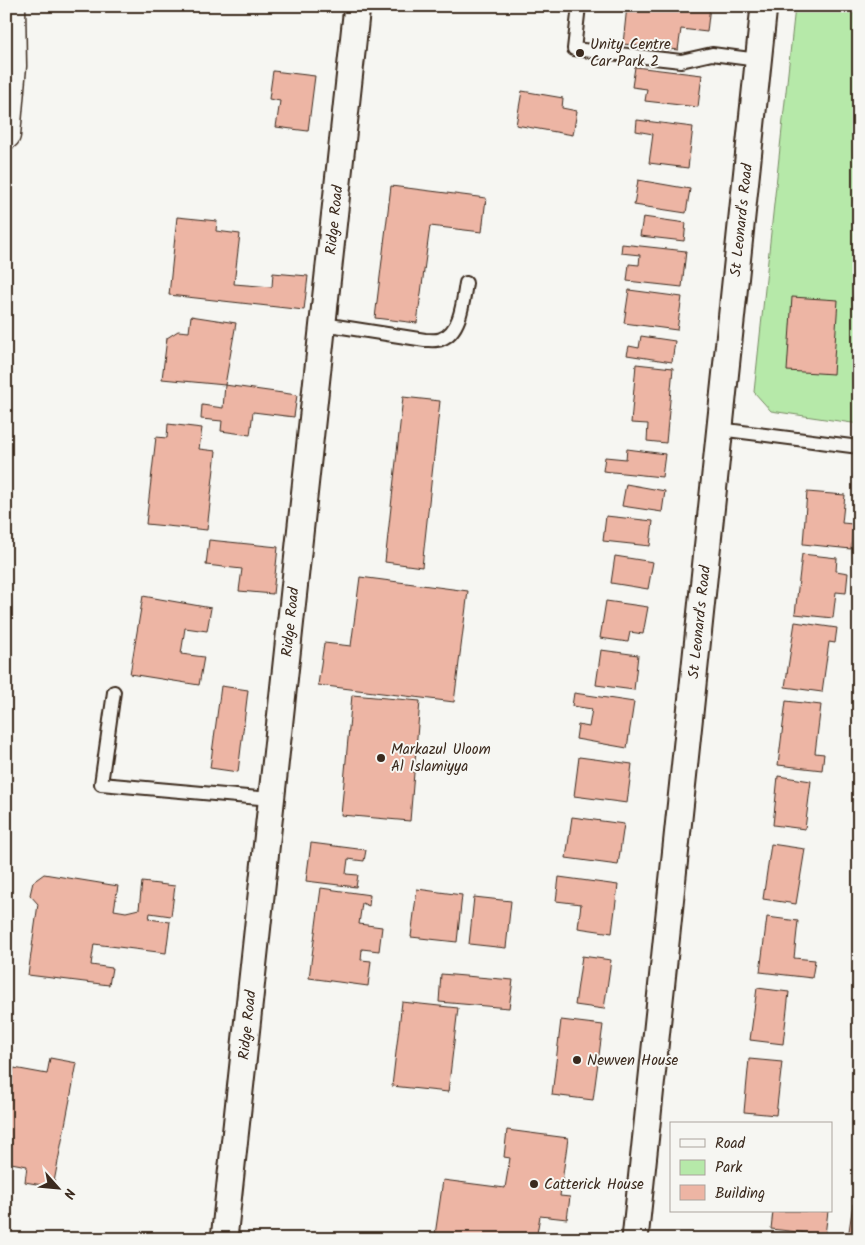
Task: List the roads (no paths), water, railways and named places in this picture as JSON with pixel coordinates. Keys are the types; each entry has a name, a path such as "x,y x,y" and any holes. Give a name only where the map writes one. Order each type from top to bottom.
{"street":[{"path":"6,135 12,66 10,6"},
{"name":"Ridge Road","path":"224,1239 357,6"},
{"name":"St Leonard's Road","path":"635,1239 764,6"}],"lane":[{"path":"579,6 574,49 681,61 712,54 758,60"},
{"path":"323,324 425,340 441,339 452,332 459,318 466,284"},
{"path":"719,429 859,447"},
{"path":"114,692 101,784 271,799"}],"place":[{"name":"Unity Centre Car Park 2","path":"580,53"},
{"name":"Markazul Uloom Al Islamiyya","path":"381,758"},
{"name":"Newven House","path":"577,1060"},
{"name":"Catterick House","path":"534,1184"}]}
